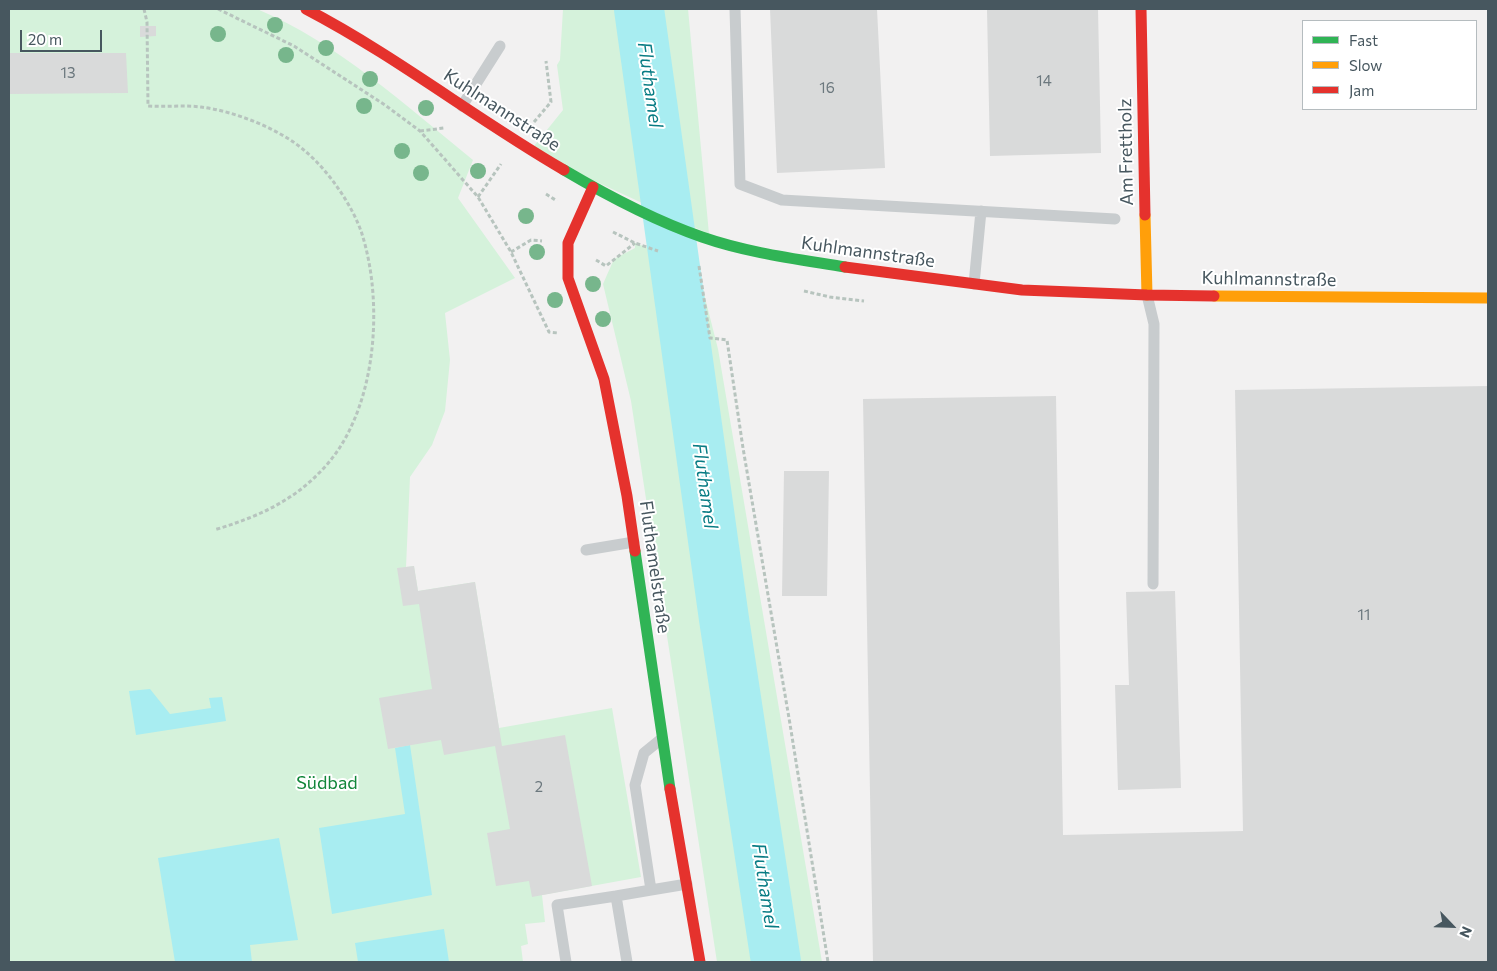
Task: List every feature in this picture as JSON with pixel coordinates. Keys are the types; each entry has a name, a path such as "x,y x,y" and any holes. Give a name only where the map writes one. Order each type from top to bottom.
{"main road":[{"name":"Kuhlmannstraße","path":"306,9 346,30 517,143 593,187 625,204 702,237 761,253 868,271 1022,290 1147,295 1488,298"},
{"name":"Am Frettholz","path":"1141,9 1147,295"},
{"name":"Fluthamelstraße","path":"593,187 568,243 568,278 604,379 627,496 662,739 700,962"}],"lane":[{"path":"735,9 740,184 782,200 1115,219"},
{"path":"462,106 500,46"},
{"path":"974,284 982,211"},
{"path":"1147,295 1154,324 1153,584"},
{"path":"586,550 634,542"},
{"path":"651,890 635,785 644,753 662,739"},
{"path":"566,962 557,905 688,884"},
{"path":"616,896 627,962"}],"path":[{"path":"144,9 147,22 148,106 202,107 242,117 274,131 305,150 330,178 349,206 362,232 370,263 373,292 370,369 364,398 340,446 321,472 297,493 269,510 242,522 214,530"},
{"path":"218,9 294,46 385,105 420,131 478,197 511,252 548,332 588,335"},
{"path":"699,266 710,338 727,340 742,448 790,724 828,962"}],"green space":[{"name":"Südbad","path":"9,9 257,9 287,23 343,57 396,97 473,160 458,198 515,278 445,313 450,360 445,411 432,445 410,477 406,567 414,566 418,591 475,582 499,728 612,708 641,877 542,895 545,922 525,924 528,944 521,946 523,962 9,962"},
{"path":"563,9 688,9 709,234 530,151 563,110 557,65 560,60"},
{"path":"635,243 699,266 700,278 718,349 822,962 717,962 631,401 603,284 614,259 635,248"}],"water":[{"path":"150,689 170,714 211,708 209,698 222,697 226,721 136,735 129,691"},
{"path":"410,745 432,895 332,914 319,828 405,814 395,748"},
{"path":"279,838 298,940 250,945 252,962 175,962 158,858"},
{"path":"444,929 449,962 358,962 355,943"}],"building":[{"path":"770,9 877,9 885,168 777,173"},
{"path":"987,9 1098,9 1101,153 990,156"},
{"path":"140,26 156,26 156,36 140,37"},
{"path":"9,53 126,53 128,93 9,94"},
{"path":"1488,386 1488,962 873,962 863,399 1056,396 1063,835 1243,831 1235,390"},
{"path":"784,471 829,471 827,596 782,596"},
{"path":"414,566 418,591 475,582 502,746 565,735 592,886 532,897 529,881 496,886 487,833 510,829 495,746 444,755 441,740 388,749 379,698 432,689 419,604 403,606 397,568"},
{"path":"1175,591 1181,788 1118,790 1115,685 1129,685 1126,592"}],"waterway":[{"name":"Fluthamel","path":"639,9 724,619 776,962"}],"traffic: fast":[{"path":"564,170 631,207 666,223 719,243 845,267"},
{"path":"635,551 670,789"}],"traffic: slow":[{"path":"1145,215 1147,295"},
{"path":"1214,296 1488,298"}],"traffic: jam":[{"path":"306,9 372,47 564,170"},
{"path":"1141,9 1145,215"},
{"path":"593,187 568,243 568,278 604,379 627,496 635,551"},
{"path":"845,267 1022,290 1214,296"},
{"path":"670,789 700,962"}]}
